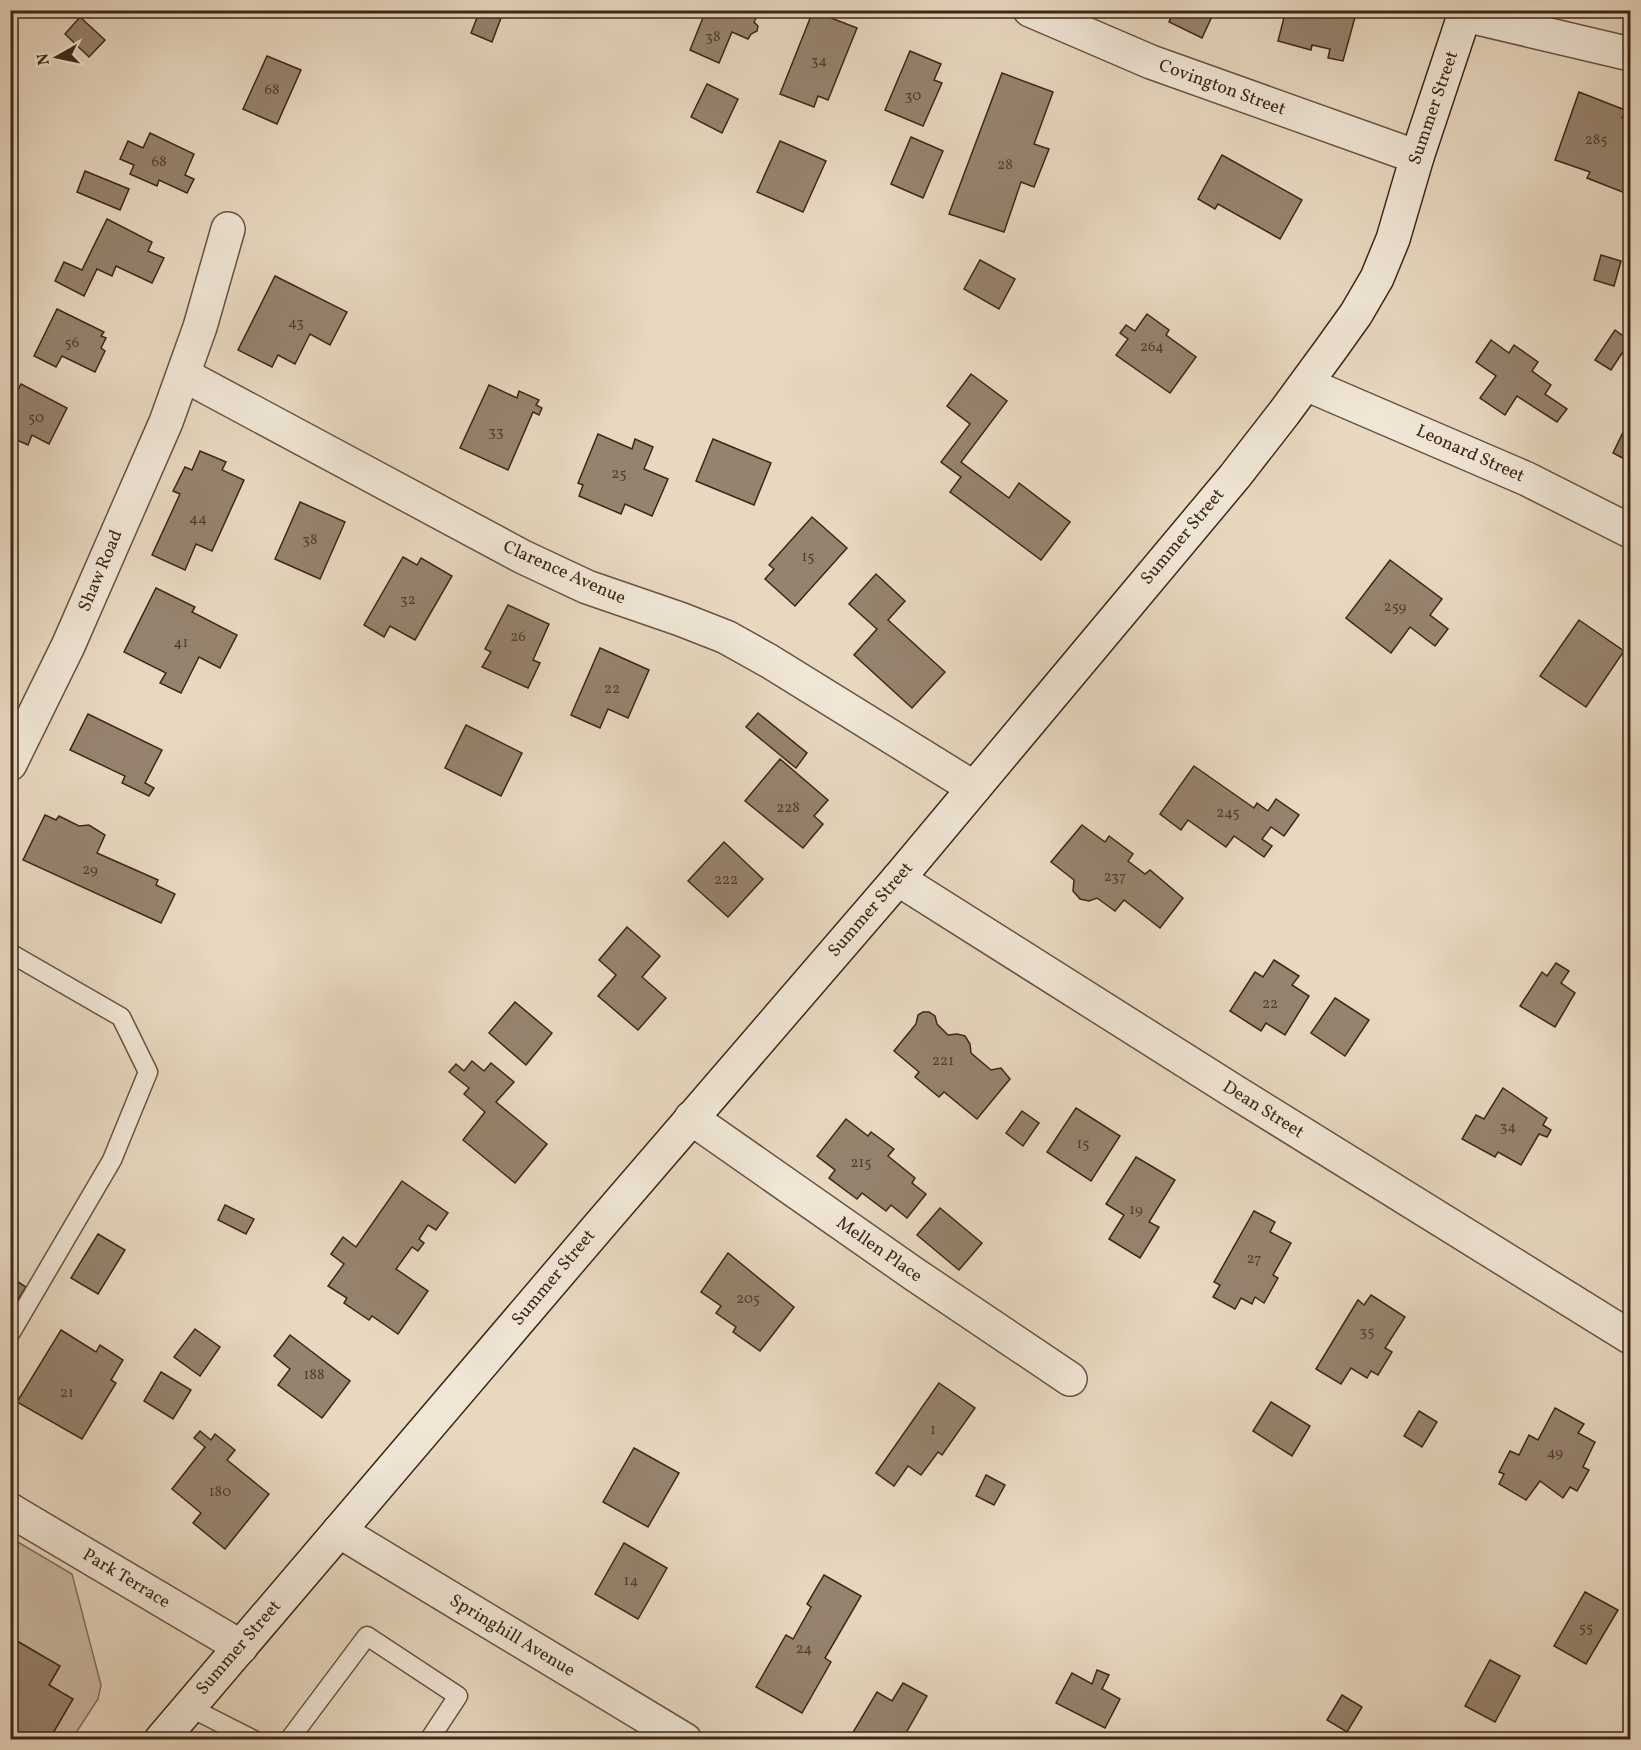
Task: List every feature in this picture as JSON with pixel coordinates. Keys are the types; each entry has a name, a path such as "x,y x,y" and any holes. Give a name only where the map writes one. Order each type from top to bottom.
{"street":[{"name":"Covington Street","path":"1030,10 1151,62 1417,157"},
{"name":"Summer Street","path":"161,1740 691,1118 898,879 1235,476 1306,384 1356,314 1377,278 1393,239 1417,157 1466,13"},
{"path":"1466,13 1630,54"},
{"name":"Shaw Road","path":"10,764 68,646 166,422 184,375 228,229"},
{"name":"Clarence Avenue","path":"184,375 523,557 587,587 726,637 769,661 974,788"},
{"name":"Leonard Street","path":"1306,384 1527,479 1630,531"},
{"name":"Dean Street","path":"898,879 1235,1092 1630,1337"},
{"name":"Mellen Place","path":"691,1118 849,1229 1070,1379"},
{"name":"Park Terrace","path":"10,1510 241,1647"},
{"name":"Springhill Avenue","path":"339,1531 684,1740"}],"lane":[{"path":"10,953 121,1017 148,1072 112,1160 10,1334"},
{"path":"289,1740 367,1636 458,1696 429,1740"},
{"path":"189,1707 254,1740"}],"shaded area":[{"path":"11,1538 72,1574 101,1685 98,1699 72,1739 49,1739 72,1700 49,1685 59,1666 11,1637"}],"building":[{"path":"480,10 504,10 492,42 471,33"},
{"path":"706,10 764,10 759,13 754,22 758,26 757,31 748,39 732,32 719,63 690,50"},
{"path":"1174,10 1215,10 1202,38 1169,22"},
{"path":"1286,10 1357,10 1343,61 1328,58 1330,49 1312,45 1311,50 1278,41"},
{"path":"813,11 857,28 828,100 818,96 814,107 780,94"},
{"path":"80,17 105,40 89,57 65,34"},
{"path":"910,51 941,64 934,80 942,83 923,126 885,110"},
{"path":"267,56 301,70 277,124 243,109"},
{"path":"1002,73 1053,92 1034,144 1049,149 1034,187 1021,182 1004,232 949,214"},
{"path":"707,84 738,99 722,133 691,117"},
{"path":"1579,92 1625,110 1622,118 1630,121 1630,195 1587,178 1590,172 1555,160"},
{"path":"150,133 194,154 185,175 194,179 187,193 159,180 157,186 130,174 134,165 120,159 128,141 143,148"},
{"path":"911,137 943,151 923,198 891,184"},
{"path":"780,141 826,161 803,212 757,192"},
{"path":"1222,155 1302,200 1280,239 1218,204 1215,209 1198,199"},
{"path":"85,171 129,189 120,210 77,192"},
{"path":"107,219 152,242 148,251 164,258 152,283 116,266 112,276 97,269 84,296 55,281 64,262 82,270"},
{"path":"1601,255 1621,261 1614,286 1594,280"},
{"path":"980,260 1015,279 999,309 964,289"},
{"path":"275,276 347,312 330,345 310,334 295,364 278,355 272,367 238,350"},
{"path":"57,309 104,332 101,336 106,338 101,348 105,351 95,372 62,356 56,367 34,356"},
{"path":"1147,314 1169,330 1166,335 1196,357 1170,393 1116,355 1128,339 1120,333 1126,325 1135,331"},
{"path":"1615,330 1630,341 1611,370 1595,360"},
{"path":"1491,340 1509,353 1514,345 1538,362 1532,371 1551,385 1545,394 1567,409 1557,422 1517,396 1505,415 1480,398 1496,376 1476,362"},
{"path":"971,374 1007,401 961,462 1009,498 1019,483 1070,522 1041,560 950,492 961,477 941,462 970,424 947,406"},
{"path":"21,384 67,408 49,444 32,435 28,445 10,437 13,430 10,428 10,405"},
{"path":"489,385 517,398 519,391 539,400 536,405 542,408 539,415 533,412 508,470 460,448"},
{"path":"1630,418 1630,462 1613,453"},
{"path":"598,434 632,449 635,439 653,447 644,469 668,479 652,516 625,504 621,514 579,496 583,485 578,483"},
{"path":"713,439 771,463 754,505 696,481"},
{"path":"200,451 226,462 222,470 244,480 212,551 196,544 185,570 152,555 180,494 173,491 185,467 192,470"},
{"path":"300,502 345,522 320,579 275,559"},
{"path":"812,517 847,548 795,606 765,579 774,569 769,565"},
{"path":"403,557 417,565 421,558 452,576 415,640 390,626 384,637 364,625"},
{"path":"1390,560 1442,599 1430,615 1448,629 1435,646 1410,627 1391,653 1346,618"},
{"path":"876,574 905,601 888,620 945,672 912,708 854,655 877,629 849,604"},
{"path":"156,588 195,607 192,612 237,635 220,668 199,657 181,693 160,683 166,673 124,652"},
{"path":"508,605 549,624 533,660 540,663 528,688 482,667 491,652 485,649"},
{"path":"1579,620 1624,651 1586,707 1540,676"},
{"path":"600,648 649,670 628,718 608,709 600,728 571,715"},
{"path":"758,713 807,753 796,768 746,727"},
{"path":"88,714 162,750 145,783 154,788 149,796 122,783 125,776 70,750"},
{"path":"466,725 522,753 501,796 445,768"},
{"path":"780,759 828,800 814,816 823,824 803,848 745,801"},
{"path":"1194,766 1254,808 1257,803 1268,811 1276,799 1299,815 1284,836 1271,827 1262,839 1272,846 1264,857 1234,836 1226,847 1188,820 1181,830 1160,814"},
{"path":"45,815 56,820 59,816 79,826 89,825 105,835 97,853 158,880 156,885 175,894 161,923 23,860"},
{"path":"1082,825 1105,842 1109,836 1133,854 1128,861 1145,874 1150,870 1183,898 1160,928 1124,900 1115,911 1097,898 1089,901 1080,899 1073,891 1074,880 1051,862"},
{"path":"724,842 763,879 728,917 688,881"},
{"path":"627,927 660,956 642,977 666,998 638,1030 598,996 616,975 599,960"},
{"path":"1274,960 1299,976 1292,985 1309,996 1285,1035 1266,1023 1261,1031 1230,1011 1255,972 1263,977"},
{"path":"1556,963 1569,971 1561,983 1575,993 1555,1027 1520,1006 1542,972 1547,976"},
{"path":"1335,998 1369,1020 1345,1056 1311,1033"},
{"path":"515,1002 552,1033 526,1065 489,1033"},
{"path":"929,1012 935,1016 937,1024 948,1035 965,1036 970,1044 971,1053 991,1070 1001,1068 1010,1079 977,1119 944,1092 939,1097 915,1077 919,1072 894,1051 916,1024 918,1015"},
{"path":"472,1061 484,1071 491,1063 514,1082 496,1102 547,1144 515,1183 463,1140 485,1112 464,1094 469,1088 449,1072 456,1064 464,1071"},
{"path":"1503,1088 1547,1118 1543,1125 1551,1130 1547,1137 1539,1134 1521,1165 1498,1152 1495,1157 1462,1139 1476,1115 1484,1119"},
{"path":"1076,1108 1120,1136 1091,1181 1047,1152"},
{"path":"1022,1111 1039,1123 1023,1146 1006,1133"},
{"path":"846,1119 868,1136 871,1132 894,1149 888,1156 915,1178 912,1183 926,1194 907,1218 891,1205 886,1211 862,1193 857,1199 829,1178 835,1170 817,1156"},
{"path":"1136,1157 1175,1180 1149,1222 1159,1227 1140,1258 1109,1239 1124,1215 1106,1204"},
{"path":"402,1181 448,1213 436,1230 428,1225 419,1239 424,1243 418,1251 412,1247 396,1269 428,1291 398,1334 372,1316 369,1320 344,1303 347,1298 328,1286 344,1264 331,1254 343,1237 356,1247"},
{"path":"225,1205 254,1219 246,1234 218,1220"},
{"path":"940,1208 982,1243 959,1270 917,1235"},
{"path":"1254,1211 1275,1222 1270,1232 1291,1243 1273,1275 1278,1278 1264,1303 1255,1297 1252,1304 1241,1298 1235,1309 1213,1297 1220,1285 1214,1282"},
{"path":"98,1234 125,1250 98,1294 71,1278"},
{"path":"728,1253 794,1307 760,1351 733,1332 736,1327 716,1313 721,1306 701,1292"},
{"path":"10,1277 26,1287 10,1312"},
{"path":"1371,1295 1405,1317 1385,1348 1392,1352 1378,1375 1371,1371 1367,1378 1351,1368 1341,1384 1316,1369 1358,1300 1364,1305"},
{"path":"195,1329 220,1347 200,1376 174,1357"},
{"path":"61,1330 96,1352 100,1345 123,1360 111,1380 116,1383 82,1439 17,1402"},
{"path":"290,1335 350,1381 322,1418 278,1385 290,1369 274,1356"},
{"path":"161,1372 191,1390 173,1419 144,1401"},
{"path":"939,1383 975,1408 942,1455 938,1452 921,1475 908,1466 894,1486 876,1473"},
{"path":"1271,1402 1310,1426 1292,1456 1253,1431"},
{"path":"1555,1408 1584,1424 1578,1433 1595,1442 1583,1467 1589,1470 1577,1491 1570,1487 1563,1498 1540,1481 1526,1500 1499,1484 1504,1474 1499,1472 1510,1451 1519,1455 1529,1435 1538,1440"},
{"path":"1419,1411 1437,1422 1422,1447 1404,1436"},
{"path":"200,1431 211,1440 215,1434 235,1450 227,1460 269,1494 225,1549 193,1523 201,1513 172,1489 205,1447 194,1438"},
{"path":"634,1448 679,1473 648,1527 603,1502"},
{"path":"986,1475 1005,1485 994,1505 976,1496"},
{"path":"624,1543 667,1568 638,1619 595,1594"},
{"path":"824,1575 861,1596 825,1658 831,1662 802,1713 756,1687 786,1635 793,1639 811,1607 807,1604"},
{"path":"1585,1592 1618,1610 1586,1664 1554,1646"},
{"path":"10,1637 60,1666 49,1685 73,1699 49,1740 10,1740"},
{"path":"1490,1660 1520,1676 1495,1722 1465,1706"},
{"path":"1097,1670 1109,1675 1102,1689 1120,1699 1105,1728 1056,1703 1072,1673 1092,1684"},
{"path":"903,1683 927,1696 902,1740 849,1739 877,1692 892,1701"},
{"path":"1342,1695 1362,1707 1347,1732 1327,1720"}]}
